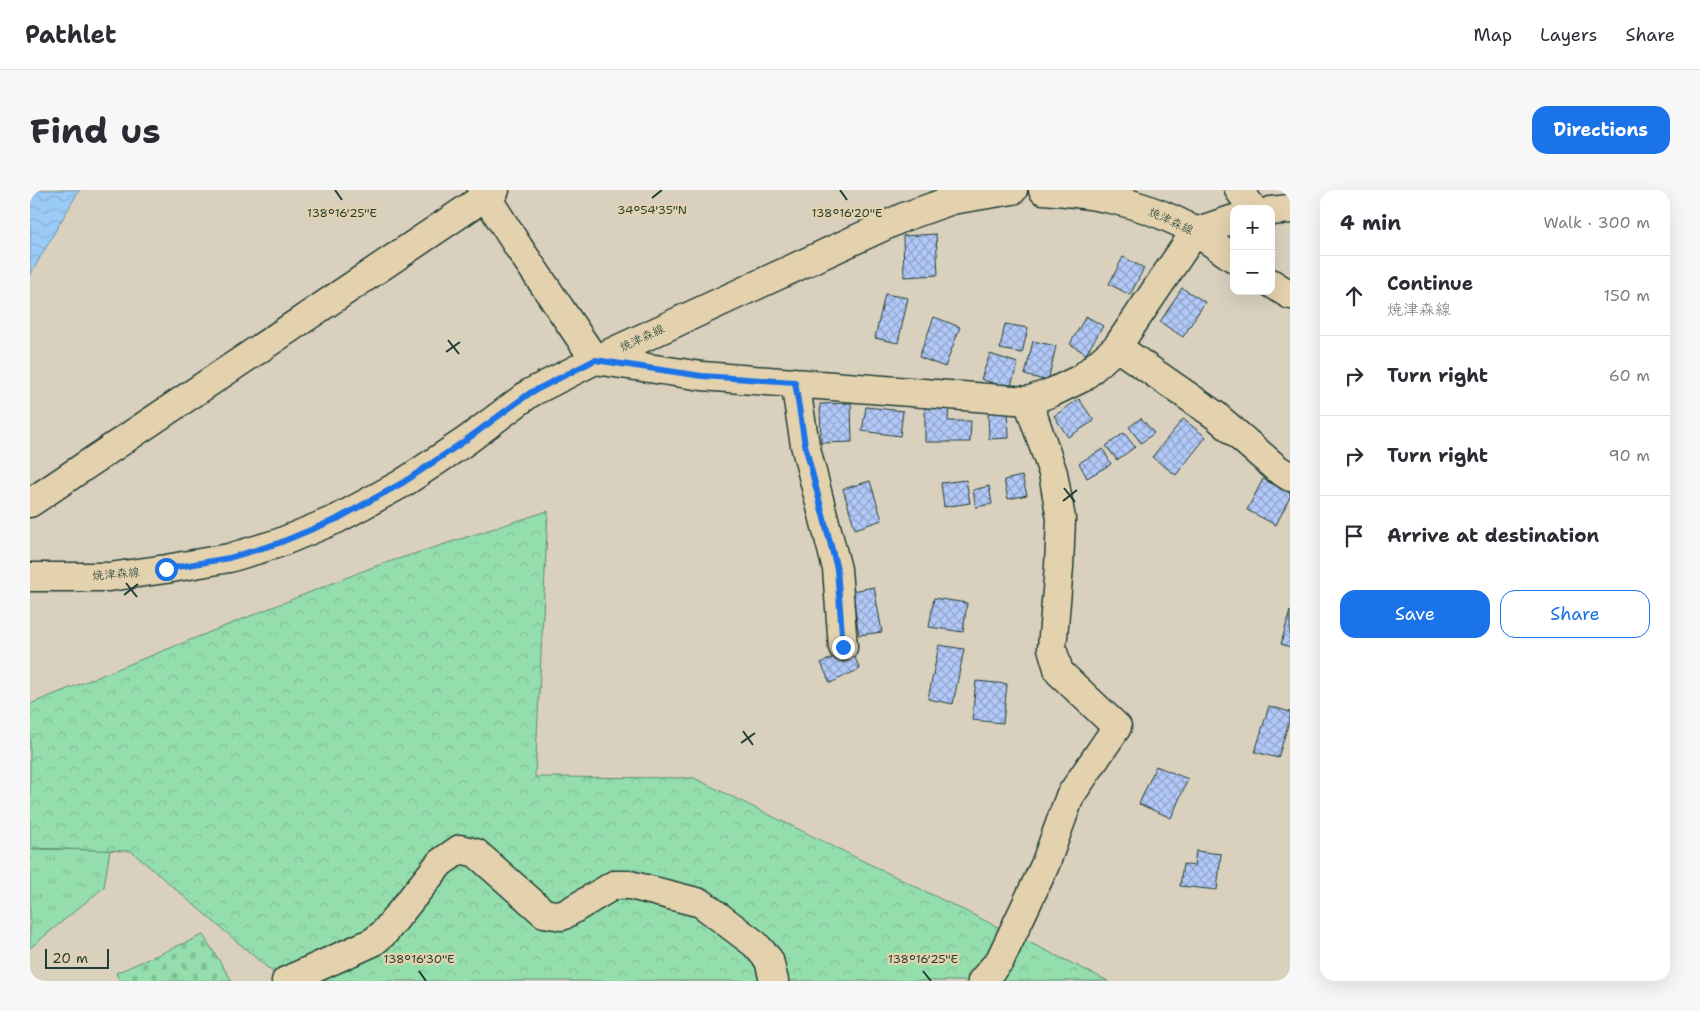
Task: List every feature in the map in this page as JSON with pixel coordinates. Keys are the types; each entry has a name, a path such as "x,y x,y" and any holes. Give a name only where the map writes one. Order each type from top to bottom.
{"street":[{"name":"焼津森線","path":"30,576 109,577 229,558 279,543 337,519 404,482 530,393 595,360 952,195 1013,190"},
{"name":"焼津森線","path":"1043,190 1079,192 1124,201 1178,222 1230,255"},
{"path":"1239,190 1250,205"},
{"path":"30,503 488,192 524,256 595,360 702,376 1028,401 1053,392 1082,378 1117,347 1195,232 1230,221"},
{"path":"1275,211 1290,209"},
{"path":"1275,286 1290,295"},
{"path":"1117,347 1215,414 1276,468 1290,477"},
{"path":"795,382 805,445 837,569 843,647"},
{"path":"982,981 1000,960 1045,865 1070,796 1117,727 1060,672 1052,648 1061,519 1053,473 1028,401"},
{"path":"288,981 372,942 384,933 440,862 460,850 476,853 544,913 562,916 614,885 630,885 700,903 755,944 769,960 774,981"}],"green space":[{"path":"548,511 535,777 694,778 1108,981 283,981 131,851 30,848 30,704 373,567"},
{"path":"30,849 110,850 104,887 30,948"},
{"path":"203,935 232,981 120,981 116,973"}],"water":[{"path":"30,190 79,190 30,275"}],"building":[{"path":"936,234 938,275 904,277 903,236"},
{"path":"1123,257 1144,268 1130,295 1109,284"},
{"path":"1182,288 1205,302 1183,337 1160,322"},
{"path":"885,294 908,298 898,343 875,338"},
{"path":"1086,316 1103,326 1086,354 1070,344"},
{"path":"934,317 960,327 945,367 919,357"},
{"path":"1005,324 1028,328 1022,353 1000,349"},
{"path":"1033,341 1056,346 1048,381 1025,375"},
{"path":"990,354 1018,363 1010,389 981,379"},
{"path":"1079,399 1094,421 1068,437 1054,416"},
{"path":"851,403 852,442 821,443 820,404"},
{"path":"925,405 949,405 948,421 971,421 970,442 925,442"},
{"path":"866,407 903,411 900,436 862,431"},
{"path":"1008,410 1009,438 989,439 988,412"},
{"path":"1141,418 1154,433 1141,443 1129,427"},
{"path":"1183,419 1206,437 1176,475 1152,457"},
{"path":"1124,433 1135,447 1117,460 1106,446"},
{"path":"1103,449 1111,464 1087,478 1079,463"},
{"path":"1022,476 1027,495 1008,499 1004,480"},
{"path":"1263,479 1290,493 1290,497 1276,525 1247,510"},
{"path":"966,480 970,503 944,507 941,483"},
{"path":"870,481 882,520 855,529 843,489"},
{"path":"989,486 992,504 976,507 973,490"},
{"path":"874,587 882,632 859,635 852,591"},
{"path":"934,598 967,603 963,632 929,627"},
{"path":"1290,611 1290,647 1281,644"},
{"path":"939,645 964,649 953,704 928,699"},
{"path":"851,649 860,669 830,683 821,663"},
{"path":"976,681 1007,684 1003,723 972,720"},
{"path":"1269,706 1290,712 1290,718 1278,758 1255,752"},
{"path":"1156,766 1188,779 1171,818 1139,804"},
{"path":"1196,851 1221,854 1217,890 1180,886 1183,864 1194,866"}],"route":[{"path":"166,569 229,558 279,543 337,519 404,482 530,393 595,360 702,376 795,382 805,445 837,569 843,647"}]}
